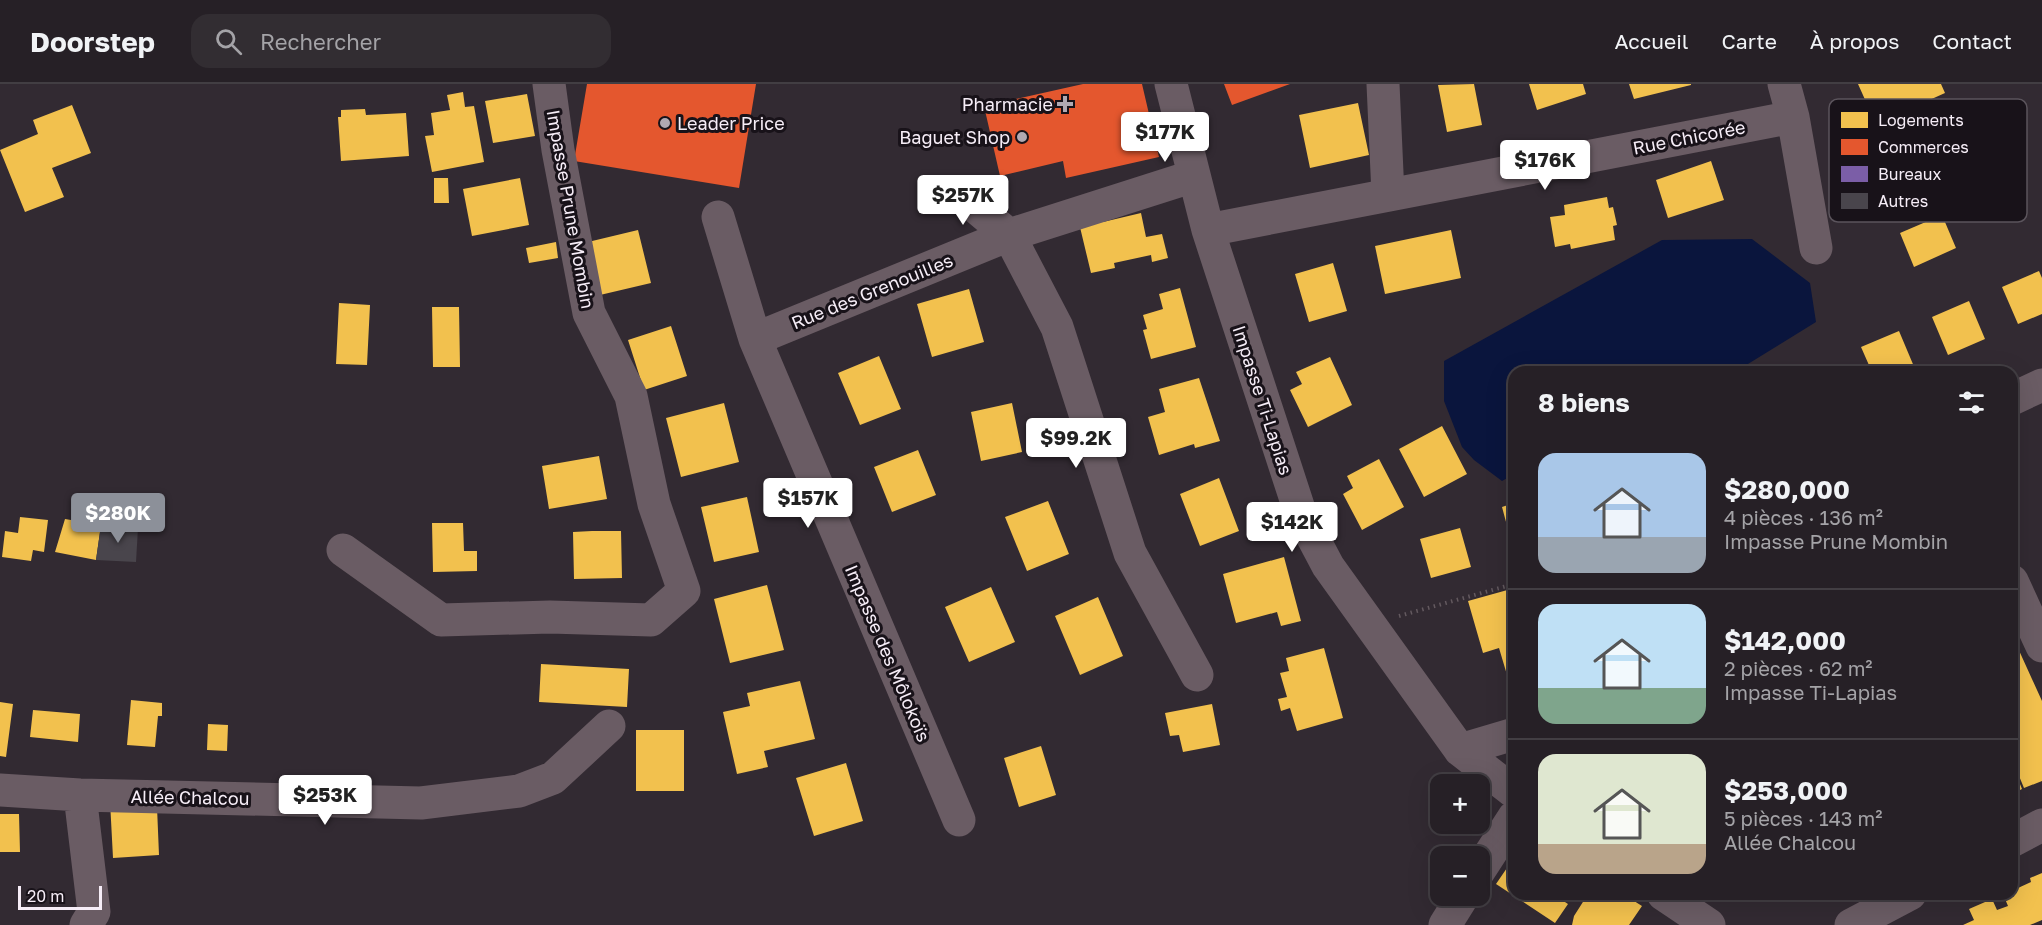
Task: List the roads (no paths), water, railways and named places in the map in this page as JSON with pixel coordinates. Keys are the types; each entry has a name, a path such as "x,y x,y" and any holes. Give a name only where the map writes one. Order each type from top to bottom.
{"street":[{"name":"Impasse Prune Mombin","path":"343,550 441,620 550,617 651,620 684,591 654,504 631,396 589,313 558,150 549,84"},
{"name":"Impasse Ti-Lapias","path":"1172,84 1208,230 1301,515 1328,566 1460,750 1508,787"},
{"path":"1383,84 1388,195"},
{"path":"1784,84 1793,117 1816,248"},
{"name":"Rue Chicorée","path":"1208,230 1793,117"},
{"name":"Rue des Grenouilles","path":"755,339 1009,235 1194,176"},
{"path":"972,204 1009,235 1057,327 1130,553 1197,675"},
{"name":"Impasse des Môlokoïs","path":"718,217 755,339 959,820"},
{"path":"2018,396 2042,385"},
{"path":"2018,594 2042,646"},
{"name":"Allée Chalcou","path":"0,790 80,795 421,803 519,791 553,778 609,726"},
{"path":"1460,750 1508,736"},
{"path":"80,795 94,912 86,925"},
{"path":"2018,838 2042,825"},
{"path":"1490,854 1508,826"},
{"path":"1672,900 1709,925"},
{"path":"1851,925 1899,900"},
{"path":"1445,925 1457,906"}],"water":[{"path":"1752,239 1810,283 1816,322 1745,366 1508,366 1508,478 1502,481 1474,460 1462,447 1444,401 1444,361 1662,240"}],"place":[{"name":"Pharmacie","path":"1065,104"},
{"name":"Leader Price","path":"665,123"},
{"name":"Baguet Shop","path":"1022,137"}]}
